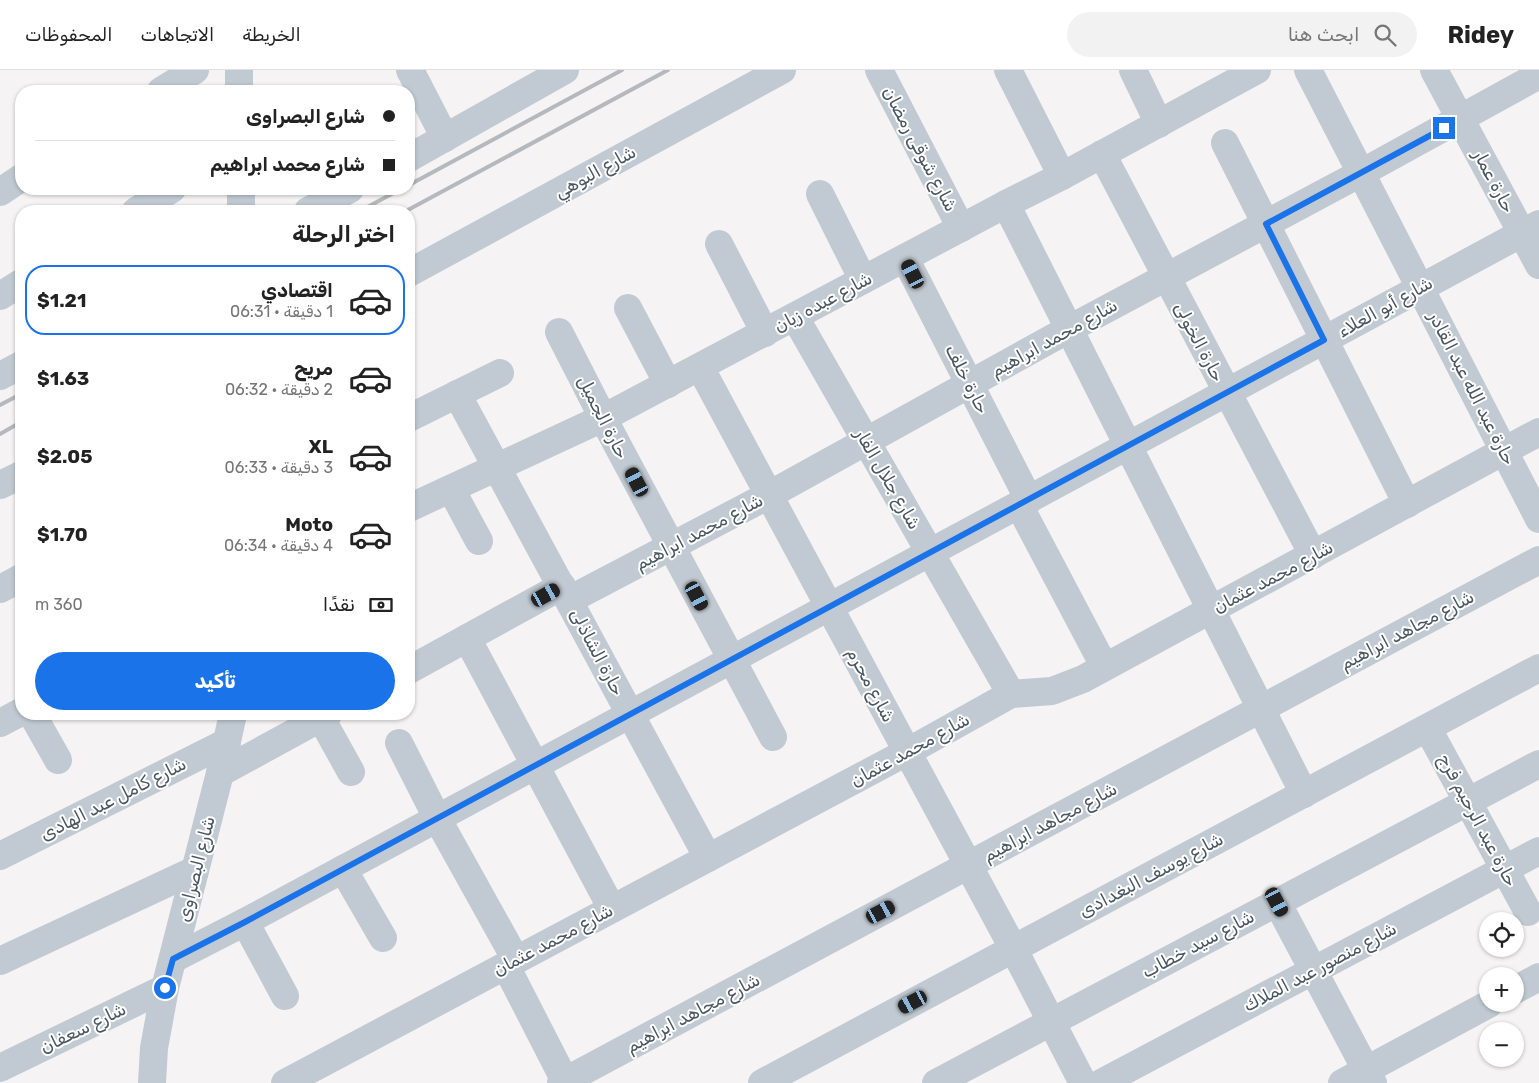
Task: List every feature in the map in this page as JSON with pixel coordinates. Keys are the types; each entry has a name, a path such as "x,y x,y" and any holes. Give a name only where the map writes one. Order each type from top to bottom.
{"street":[{"path":"171,85 195,70"},
{"path":"238,70 239,85"},
{"path":"410,70 445,138"},
{"name":"شارع البوهي","path":"415,270 782,70"},
{"name":"شارع شوقى رمضان","path":"879,70 962,228"},
{"path":"1008,70 1062,176"},
{"path":"1133,70 1159,124"},
{"name":"شارع عبده زيان","path":"415,505 603,418 1062,176 1255,70"},
{"name":"حارة عبد الله عبد القادر","path":"1308,70 1539,520"},
{"name":"حارة عمار","path":"1434,70 1460,119 1530,229 1539,265"},
{"path":"415,155 550,74"},
{"name":"شارع محمد ابراهيم","path":"415,667 467,638 671,547 769,495 1069,329 1460,119 1526,76"},
{"path":"1225,143 1407,504"},
{"name":"حارة الخولى","path":"1102,154 1312,555"},
{"path":"0,192 15,182"},
{"path":"820,194 863,280"},
{"path":"146,205 162,195"},
{"path":"319,205 339,195"},
{"path":"1006,204 1304,794"},
{"name":"شارع أبو العلاء","path":"173,959 732,661 1530,229"},
{"path":"719,244 765,333"},
{"name":"حارة خلف","path":"905,258 970,384 1024,503 1104,666"},
{"path":"0,296 15,286"},
{"path":"628,308 668,384"},
{"name":"شارع جلال الفار","path":"795,317 1011,694"},
{"name":"حارة الجميل","path":"559,332 773,737"},
{"name":"شارع محرم","path":"700,366 1013,948 1083,1083"},
{"path":"0,376 15,368"},
{"path":"415,415 500,373"},
{"name":"حارة الشاذلى","path":"457,394 708,858"},
{"name":"شارع محمد عثمان","path":"285,1083 907,752 1011,694 1052,691 1083,679 1539,432"},
{"path":"0,485 15,477"},
{"path":"451,489 479,542"},
{"name":"شارع مجاهد ابراهيم","path":"564,1082 1539,560"},
{"path":"0,589 15,581"},
{"path":"467,638 612,909"},
{"name":"شارع يوسف البغدادى","path":"762,1083 1539,668"},
{"path":"0,723 15,715"},
{"path":"35,720 58,760"},
{"name":"شارع البصراوى","path":"152,1083 154,1048 165,988 232,720"},
{"path":"220,773 318,720"},
{"path":"327,720 351,772"},
{"name":"حارة عبد الرحيم فرج","path":"1428,728 1528,912"},
{"name":"شارع كامل عبد الهادى","path":"0,856 227,742"},
{"path":"399,743 511,963 564,1082"},
{"name":"شارع سيد خطاب","path":"936,1083 1539,764"},
{"name":"شارع منصور عبد الملاك","path":"1101,1083 1539,851"},
{"path":"343,869 383,938"},
{"path":"0,961 195,870"},
{"path":"1277,902 1369,1077"},
{"path":"245,922 285,996"},
{"path":"1524,985 1539,977"},
{"name":"شارع سعفان","path":"0,1068 165,988"},
{"path":"1342,1083 1369,1077 1479,1011"}],"railway":[{"path":"415,182 622,70"},
{"path":"415,206 668,70"},
{"path":"371,205 390,195"},
{"path":"0,405 15,397"},
{"path":"0,434 15,425"}],"route":[{"path":"165,988 173,959 732,661 1324,340 1266,224 1444,128"}]}
